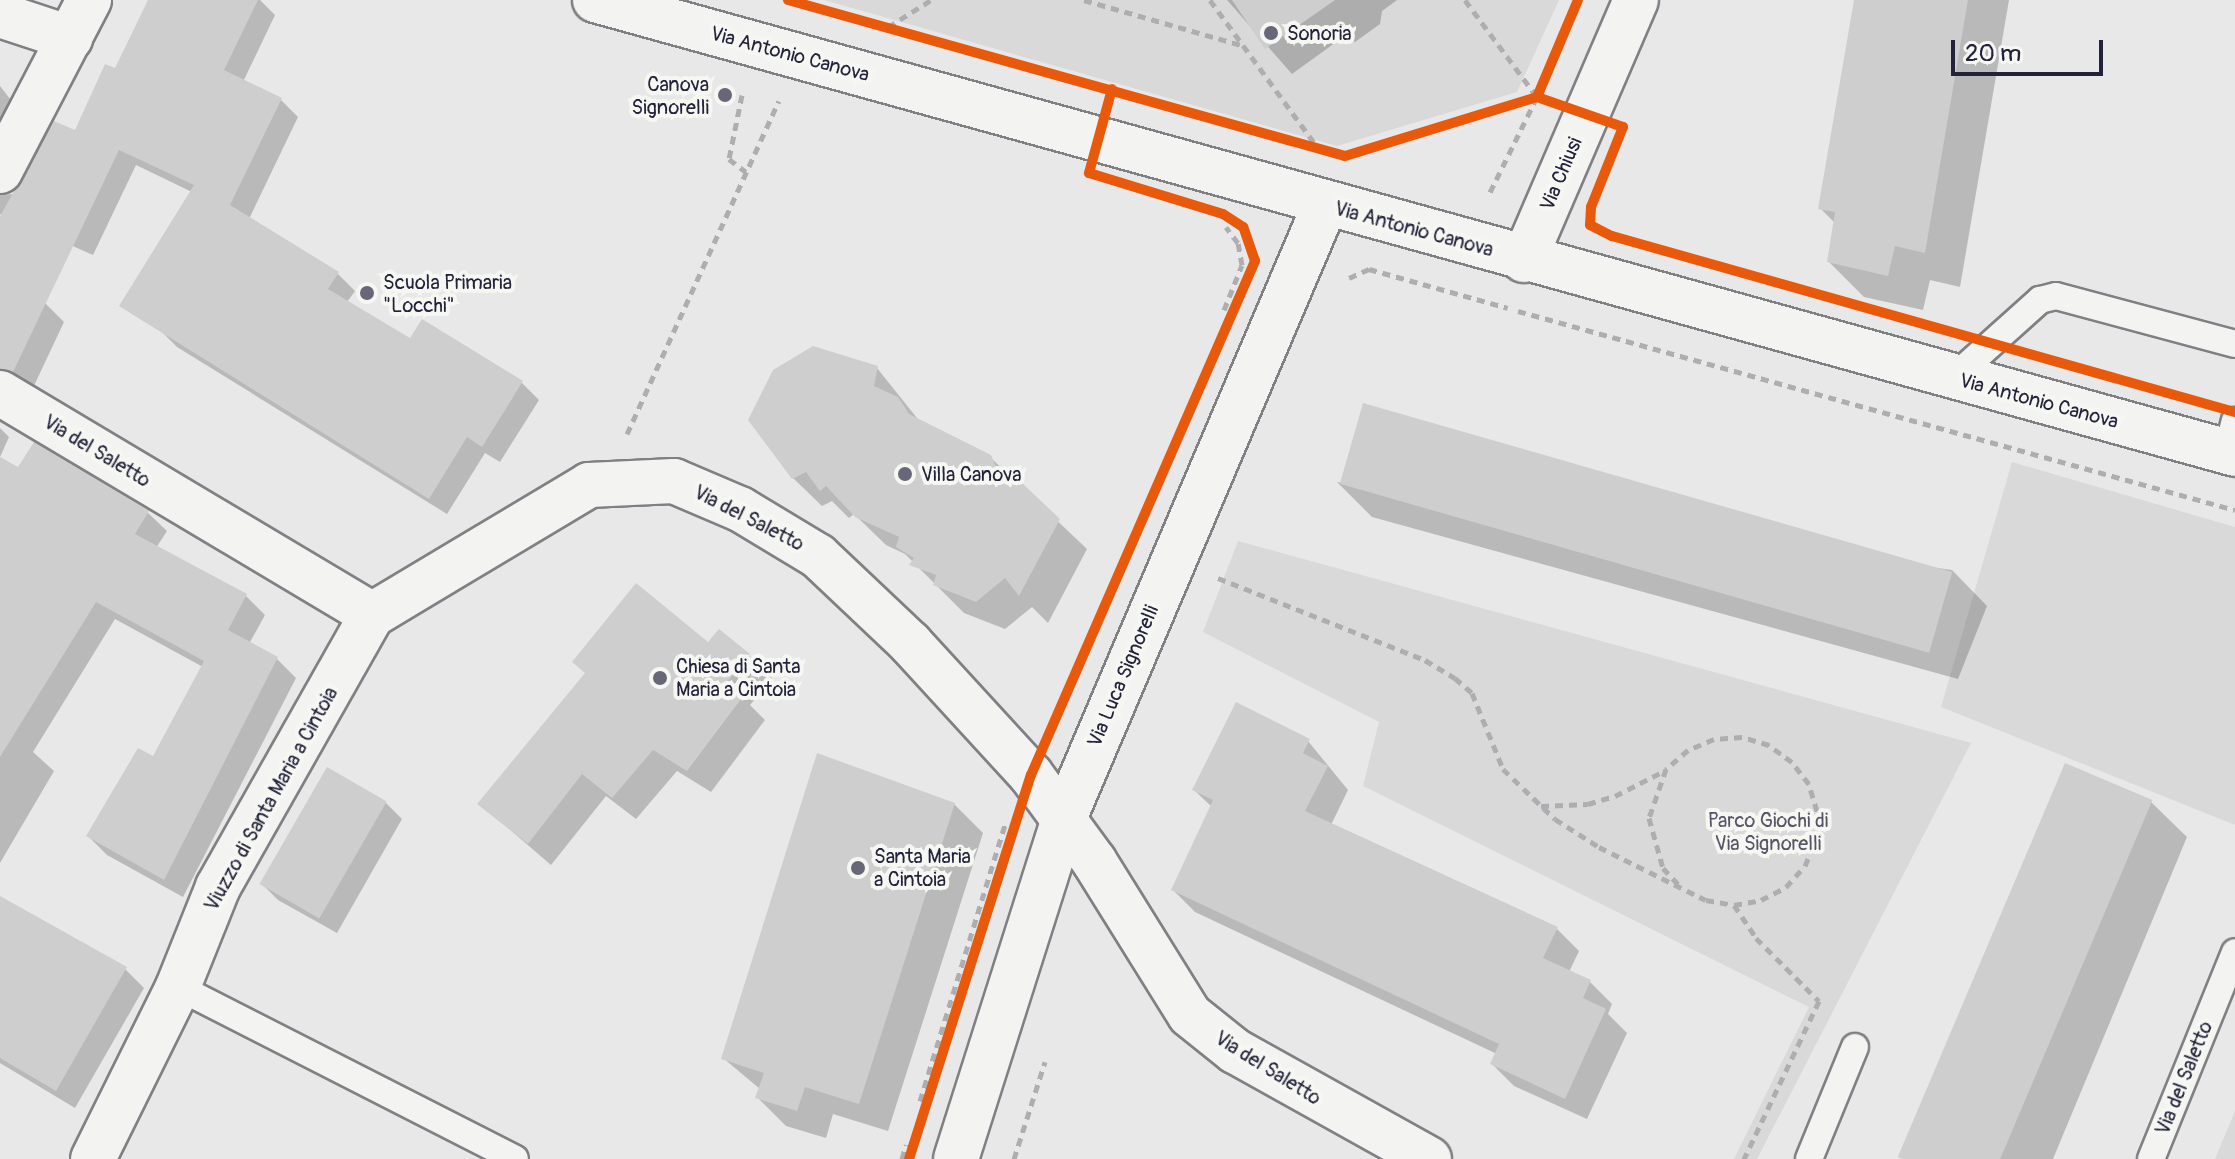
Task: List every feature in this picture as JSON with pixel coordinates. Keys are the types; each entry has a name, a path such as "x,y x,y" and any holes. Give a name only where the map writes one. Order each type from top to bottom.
{"street":[{"name":"Via Antonio Canova","path":"595,0 1953,378 2232,442"},
{"name":"Via Chiusi","path":"1524,260 1636,0"},
{"path":"0,15 79,19 0,171"},
{"name":"Via Luca Signorelli","path":"956,1159 1065,816 1325,205"},
{"name":"Via del Saletto","path":"0,393 372,615 589,485 674,481 740,509 818,556 910,643 1031,775 1065,816 1190,1015 1235,1051 1429,1159"},
{"name":"Viuzzo di Santa Maria a Cintoia","path":"93,1159 178,987 218,887 372,615"}],"lane":[{"path":"1953,378 2040,300 2056,296 2235,344"},
{"name":"Via del Saletto","path":"2151,1159 2235,952"},
{"path":"178,987 515,1159"},
{"path":"1809,1159 1855,1047"}],"path":[{"path":"888,27 931,0"},
{"path":"1084,0 1243,46"},
{"path":"1210,0 1317,147"},
{"path":"1465,0 1537,97 1587,116"},
{"path":"874,23 903,31"},
{"path":"640,444 626,438 798,56"},
{"path":"1476,191 1491,195 1542,83"},
{"path":"742,95 729,159 746,172"},
{"path":"1524,101 1537,97"},
{"path":"1302,143 1331,152"},
{"path":"1223,214 1243,227 1255,261 1224,320"},
{"path":"1224,320 1242,265 1238,243 1226,227"},
{"path":"1369,269 2235,510"},
{"path":"1174,558 1425,660 1455,678 1472,693 1489,746 1503,769 1541,806 1599,847 1706,900 1734,905 1774,893 1805,866 1816,839 1817,811 1809,784 1792,762 1769,745 1742,737 1701,744 1666,769 1615,796 1588,804 1541,806"},
{"path":"1214,594 1220,579"},
{"path":"1666,769 1649,818 1663,868 1681,887"},
{"path":"919,1115 1031,775"},
{"path":"919,1115 1008,814"},
{"path":"1734,905 1756,938 1819,1001 1744,1159"},
{"path":"1014,1159 1045,1062"},
{"path":"902,1159 915,1129"},
{"path":"909,1159 915,1129"}],"green space":[{"path":"824,0 1559,0 1517,92 1337,146"},
{"path":"2012,462 2235,527 2235,825 1941,707"},
{"name":"Parco Giochi di Via Signorelli","path":"1238,541 1971,743 1757,1159 1734,1159 1809,1007 1363,786 1379,722 1203,632"},
{"path":"2235,1111 2235,1159 2215,1159"}],"building":[{"path":"148,0 258,0 224,70 282,98 230,205 339,272 328,289 410,338 422,319 523,381 482,447 467,437 429,499 119,306 194,185 119,150 13,372 0,368 0,216 54,121 75,130 105,64 115,68"},
{"name":"Sonoria","path":"1232,0 1335,0 1265,49"},
{"path":"1854,0 1968,0 1925,253 1895,246 1888,276 1827,262 1835,212 1818,209"},
{"name":"Villa Canova","path":"813,346 878,366 874,386 898,397 909,414 991,455 998,472 1021,482 1060,519 1019,596 1005,578 976,602 933,585 936,575 909,565 914,558 896,547 899,537 855,517 826,486 820,491 806,472 792,479 748,420 773,370"},
{"path":"1363,403 1952,572 1929,653 1340,484"},
{"path":"34,442 149,511 135,534 247,594 228,630 278,657 164,880 86,836 138,748 153,756 204,661 96,602 0,757 0,457 18,467"},
{"path":"636,583 708,642 719,629 750,654 727,682 744,695 687,771 653,750 612,798 582,774 528,844 477,804 585,673 572,662"},
{"path":"1236,702 1310,739 1303,753 1328,766 1305,811 1558,927 1543,958 1591,980 1583,998 1606,1009 1565,1099 1490,1064 1499,1044 1171,890 1213,800 1192,790"},
{"name":"Santa Maria a Cintoia","path":"817,753 955,803 859,1104 805,1087 797,1111 755,1098 764,1073 721,1059"},
{"path":"2065,763 2152,800 2000,1159 1898,1157"},
{"path":"327,767 387,802 319,918 260,884"},
{"path":"0,896 127,967 56,1091 0,1058"}],"cycle path":[{"path":"788,0 1345,156 1537,97 1578,0"},
{"path":"909,1159 1031,775 1255,261 1243,227 1223,214 1089,173 1112,89"},
{"path":"1537,97 1623,127 1591,207 1590,225 1612,236 2235,412"}],"place":[{"name":"Sonoria","path":"1271,33"},
{"name":"Canova Signorelli","path":"725,95"},
{"name":"Scuola Primaria \"Locchi\"","path":"367,293"},
{"name":"Villa Canova","path":"905,474"},
{"name":"Chiesa di Santa Maria a Cintoia","path":"660,678"},
{"name":"Santa Maria a Cintoia","path":"858,868"}]}
